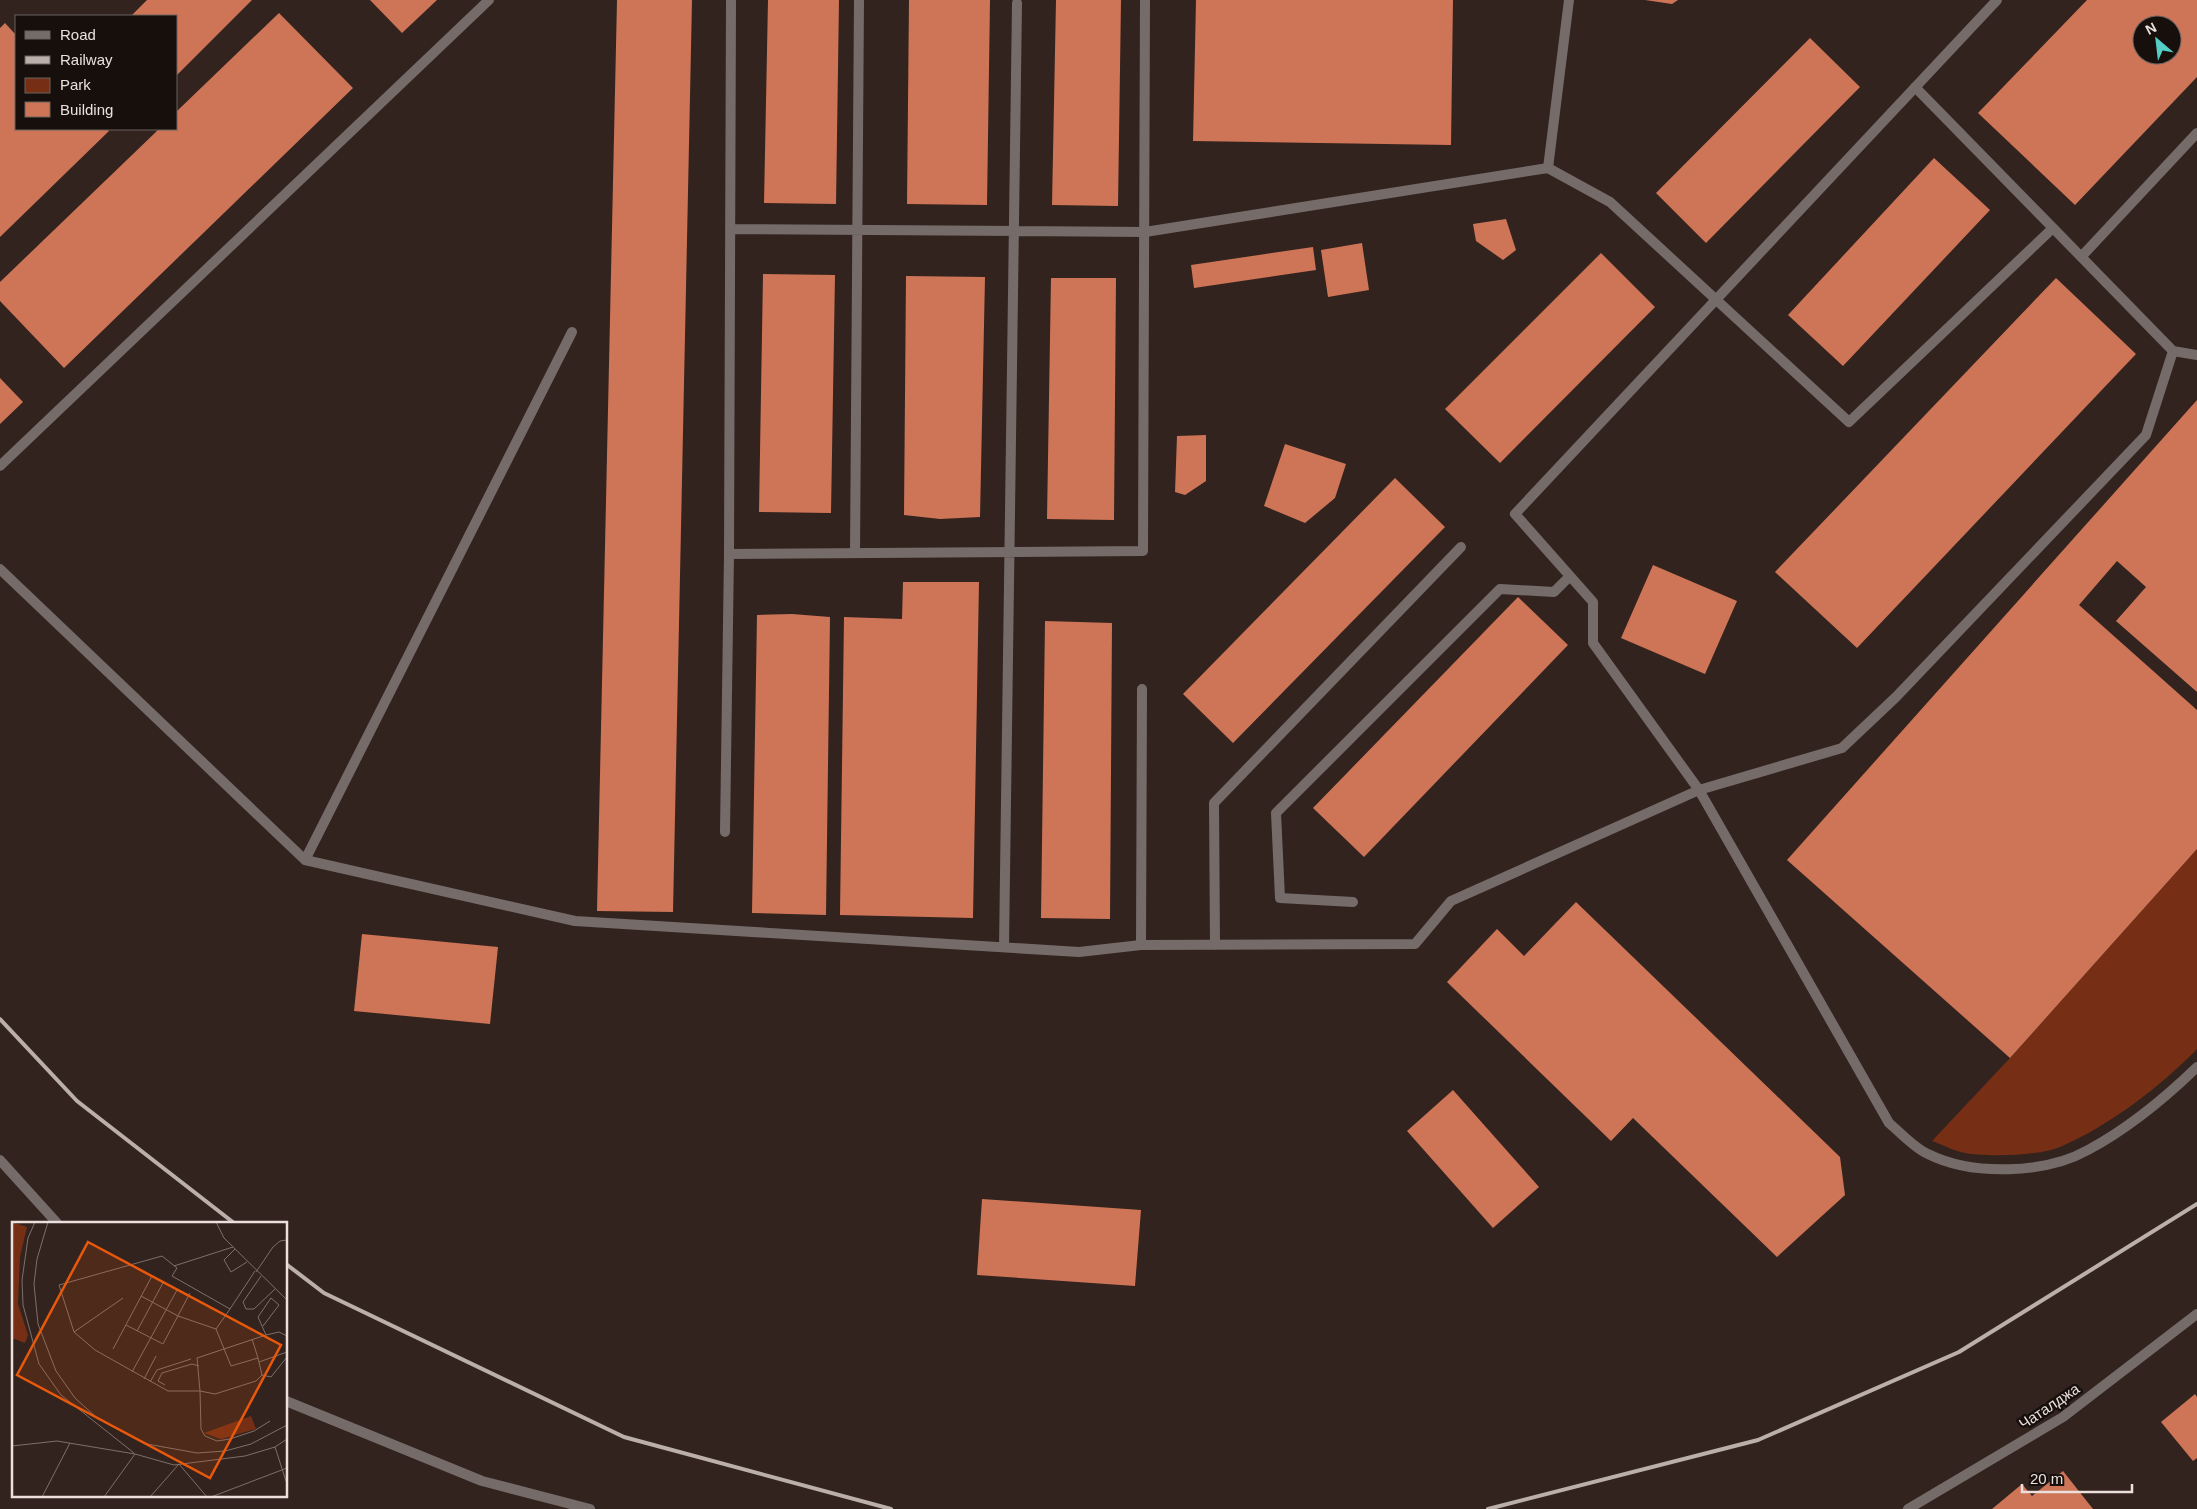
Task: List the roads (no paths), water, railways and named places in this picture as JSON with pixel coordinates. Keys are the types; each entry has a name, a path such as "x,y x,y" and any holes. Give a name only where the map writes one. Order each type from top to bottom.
{"street":[{"path":"0,466 488,0"},
{"path":"725,832 729,554 731,0"},
{"path":"854,553 859,0"},
{"path":"729,554 1143,551 1145,0"},
{"path":"1548,168 1569,0"},
{"path":"1997,0 1516,514 1593,602 1593,643 1699,790 1889,1123 1926,1154 1949,1162 1988,1169 2040,1168 2087,1151 2134,1119 2197,1067"},
{"path":"1004,947 1017,3"},
{"path":"1915,87 2173,351 2197,354"},
{"path":"2082,256 2197,133"},
{"path":"730,229 1144,232 1548,168 1610,202 1849,422 2053,228"},
{"path":"305,860 572,332"},
{"path":"0,569 305,860 575,921 1079,952 1141,945 1415,944 1451,901 1699,790 1842,748 1896,697 2146,435 2173,351"},
{"path":"1215,945 1214,803 1461,546"},
{"path":"1352,902 1280,898 1276,813 1500,589 1554,592 1570,576"},
{"path":"1141,945 1142,689"},
{"path":"0,1160 56,1222"},
{"name":"Чаталджа","path":"1908,1509 2063,1417 2197,1314"},
{"path":"288,1402 482,1481 590,1509"}],"railway":[{"path":"0,1019 77,1101 233,1222"},
{"path":"1488,1509 1758,1440 1959,1352 2197,1204"},
{"path":"288,1266 324,1293 624,1437 891,1509"}]}
